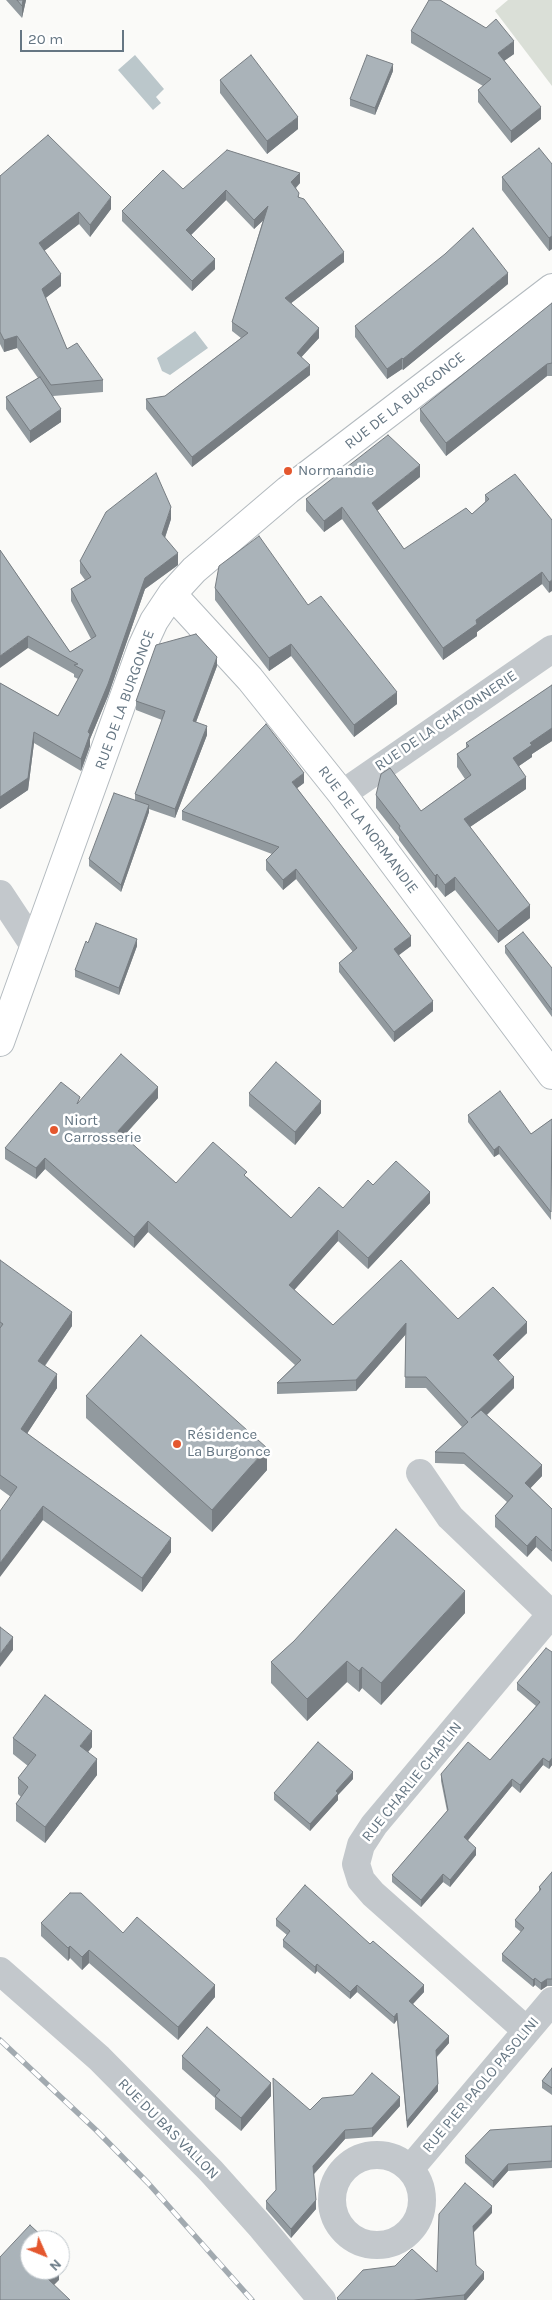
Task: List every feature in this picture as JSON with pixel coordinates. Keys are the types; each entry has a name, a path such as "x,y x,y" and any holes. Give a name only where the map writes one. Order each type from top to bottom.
{"street":[{"name":"RUE DE LA BURGONCE","path":"0,1042 142,646 154,621 172,594 194,570 288,490 552,288"},
{"name":"RUE DE LA NORMANDIE","path":"172,594 250,679 342,794 552,1075"},
{"name":"RUE DE LA CHATONNERIE","path":"342,794 552,649"},
{"path":"0,894 35,948"},
{"path":"420,1474 450,1517 552,1613"},
{"name":"RUE CHARLIE CHAPLIN","path":"526,2030 373,1894 361,1880 356,1864 361,1844 374,1825 552,1613"},
{"name":"RUE DU BAS VALLON","path":"0,1971 99,2058 211,2171 322,2300"},
{"name":"RUE PIER PAOLO PASOLINI","path":"410,2169 552,2001"}],"shaded area":[{"path":"508,0 552,0 552,86 495,11"},
{"path":"135,55 164,89 156,97 161,103 153,110 118,70"},
{"path":"195,331 208,348 170,375 162,371 157,358"}],"building":[{"path":"17,0 23,0 22,6"},
{"path":"429,0 440,0 486,28 496,19 514,41 498,53 541,107 511,131 478,90 491,79 411,31"},
{"path":"251,55 298,117 267,141 220,80"},
{"path":"367,55 393,64 375,108 350,99"},
{"path":"48,135 111,197 90,225 79,212 39,243 61,274 42,289 67,349 77,343 103,380 51,385 17,336 4,340 0,332 0,176"},
{"path":"539,148 552,164 552,236 549,238 502,177"},
{"path":"227,150 300,173 291,182 299,193 298,197 304,199 344,252 285,298 319,328 297,353 310,365 192,457 146,399 165,396 248,333 232,322 268,206 254,220 226,190 186,230 215,259 192,281 122,211 163,170 183,189"},
{"path":"473,228 508,273 403,359 387,369 355,326 445,254"},
{"path":"552,303 552,363 547,364 446,443 420,409"},
{"path":"40,377 61,409 30,431 6,397"},
{"path":"388,435 420,465 372,503 404,549 466,508 472,514 489,499 485,495 515,474 552,520 552,580 549,582 542,572 476,620 477,624 443,648 342,507 324,521 306,499"},
{"path":"156,473 171,507 162,534 178,553 145,578 108,684 88,732 90,734 81,759 34,732 28,778 0,797 0,683 58,716 83,670 74,665 78,664 28,636 0,656 0,550 70,652 96,636 71,589 91,577 80,561 106,512"},
{"path":"259,536 308,605 321,596 397,692 354,725 291,644 269,658 215,588 219,566"},
{"path":"196,634 217,657 193,721 207,726 175,809 135,794 165,711 136,701 156,645"},
{"path":"552,685 552,728 530,743 532,745 513,758 526,777 464,819 530,905 498,931 455,877 445,885 437,874 435,876 376,795 381,774 390,768 421,811 471,775 457,754 469,746 466,743"},
{"path":"266,724 304,773 292,782 411,936 394,949 433,1001 394,1032 339,963 357,948 296,869 283,880 266,860 279,847 182,811"},
{"path":"114,793 149,805 121,885 89,859"},
{"path":"96,923 137,939 119,988 75,970 86,941 88,943"},
{"path":"523,932 552,968 552,1010 505,946"},
{"path":"121,1054 158,1087 118,1131 176,1183 213,1142 247,1172 244,1175 291,1218 319,1187 343,1208 368,1180 373,1185 396,1161 430,1192 368,1258 338,1230 289,1285 333,1325 401,1260 458,1319 493,1287 527,1322 493,1355 514,1377 471,1418 481,1410 542,1465 525,1483 552,1509 552,1551 536,1536 527,1546 495,1516 513,1496 464,1453 435,1452 468,1422 426,1377 405,1377 406,1323 356,1380 277,1383 301,1360 148,1221 134,1237 45,1158 36,1168 5,1148 61,1082 80,1097 77,1104"},
{"path":"276,1062 321,1101 295,1132 249,1093"},
{"path":"500,1091 531,1134 552,1119 551,1212 499,1146 494,1150 468,1115"},
{"path":"0,1260 72,1312 38,1361 57,1374 21,1429 171,1538 142,1578 43,1506 0,1563 0,1511 17,1487 0,1475 0,1328 3,1324 0,1322"},
{"name":"Résidence La Burgonce","path":"141,1335 267,1448 212,1510 86,1396"},
{"path":"396,1529 465,1591 381,1683 362,1667 359,1671 347,1661 307,1699 271,1662 294,1641"},
{"path":"0,1627 13,1637 0,1654"},
{"path":"546,1648 552,1652 552,1758 549,1762 543,1758 520,1785 512,1779 464,1837 476,1848 450,1880 443,1874 421,1900 392,1875 448,1810 441,1774 468,1742 490,1760 540,1702 517,1683"},
{"path":"45,1695 92,1731 80,1746 97,1759 45,1827 16,1804 28,1787 18,1778 36,1755 13,1738"},
{"path":"318,1742 353,1772 336,1791 338,1793 310,1824 274,1793"},
{"path":"552,1872 552,1979 547,1979 541,1983 535,1978 533,1980 502,1954 524,1928 515,1920 541,1889 539,1887"},
{"path":"305,1885 370,1944 373,1941 424,1985 409,2001 449,2036 436,2050 438,2084 407,2121 397,2013 394,2017 357,1985 350,1992 317,1964 315,1967 283,1940 290,1931 276,1919"},
{"path":"70,1893 81,1893 123,1933 137,1917 215,1985 178,2027 89,1950 82,1957 70,1946 68,1948 41,1923"},
{"path":"207,2027 271,2083 241,2118 215,2096 220,2090 182,2056"},
{"path":"552,2068 552,2088 542,2081"},
{"path":"372,2073 400,2097 372,2128 345,2130 313,2166 316,2200 291,2229 266,2201 276,2190 273,2078 310,2110 322,2098 353,2095"},
{"path":"552,2126 552,2161 508,2164 493,2181 465,2156 490,2130"},
{"path":"465,2183 492,2206 473,2226 476,2265 484,2272 464,2295 414,2300 339,2300 337,2298 363,2270 395,2266 412,2249 437,2272 439,2214"},
{"path":"30,2225 35,2230 25,2230"},
{"path":"20,2236 20,2280 49,2280 70,2300 0,2300 0,2257"}],"railway":[{"path":"0,2040 96,2130 148,2183 252,2300"}],"place":[{"name":"Normandie","path":"288,471"},
{"name":"Niort Carrosserie","path":"54,1130"},
{"name":"Résidence La Burgonce","path":"177,1444"}]}
